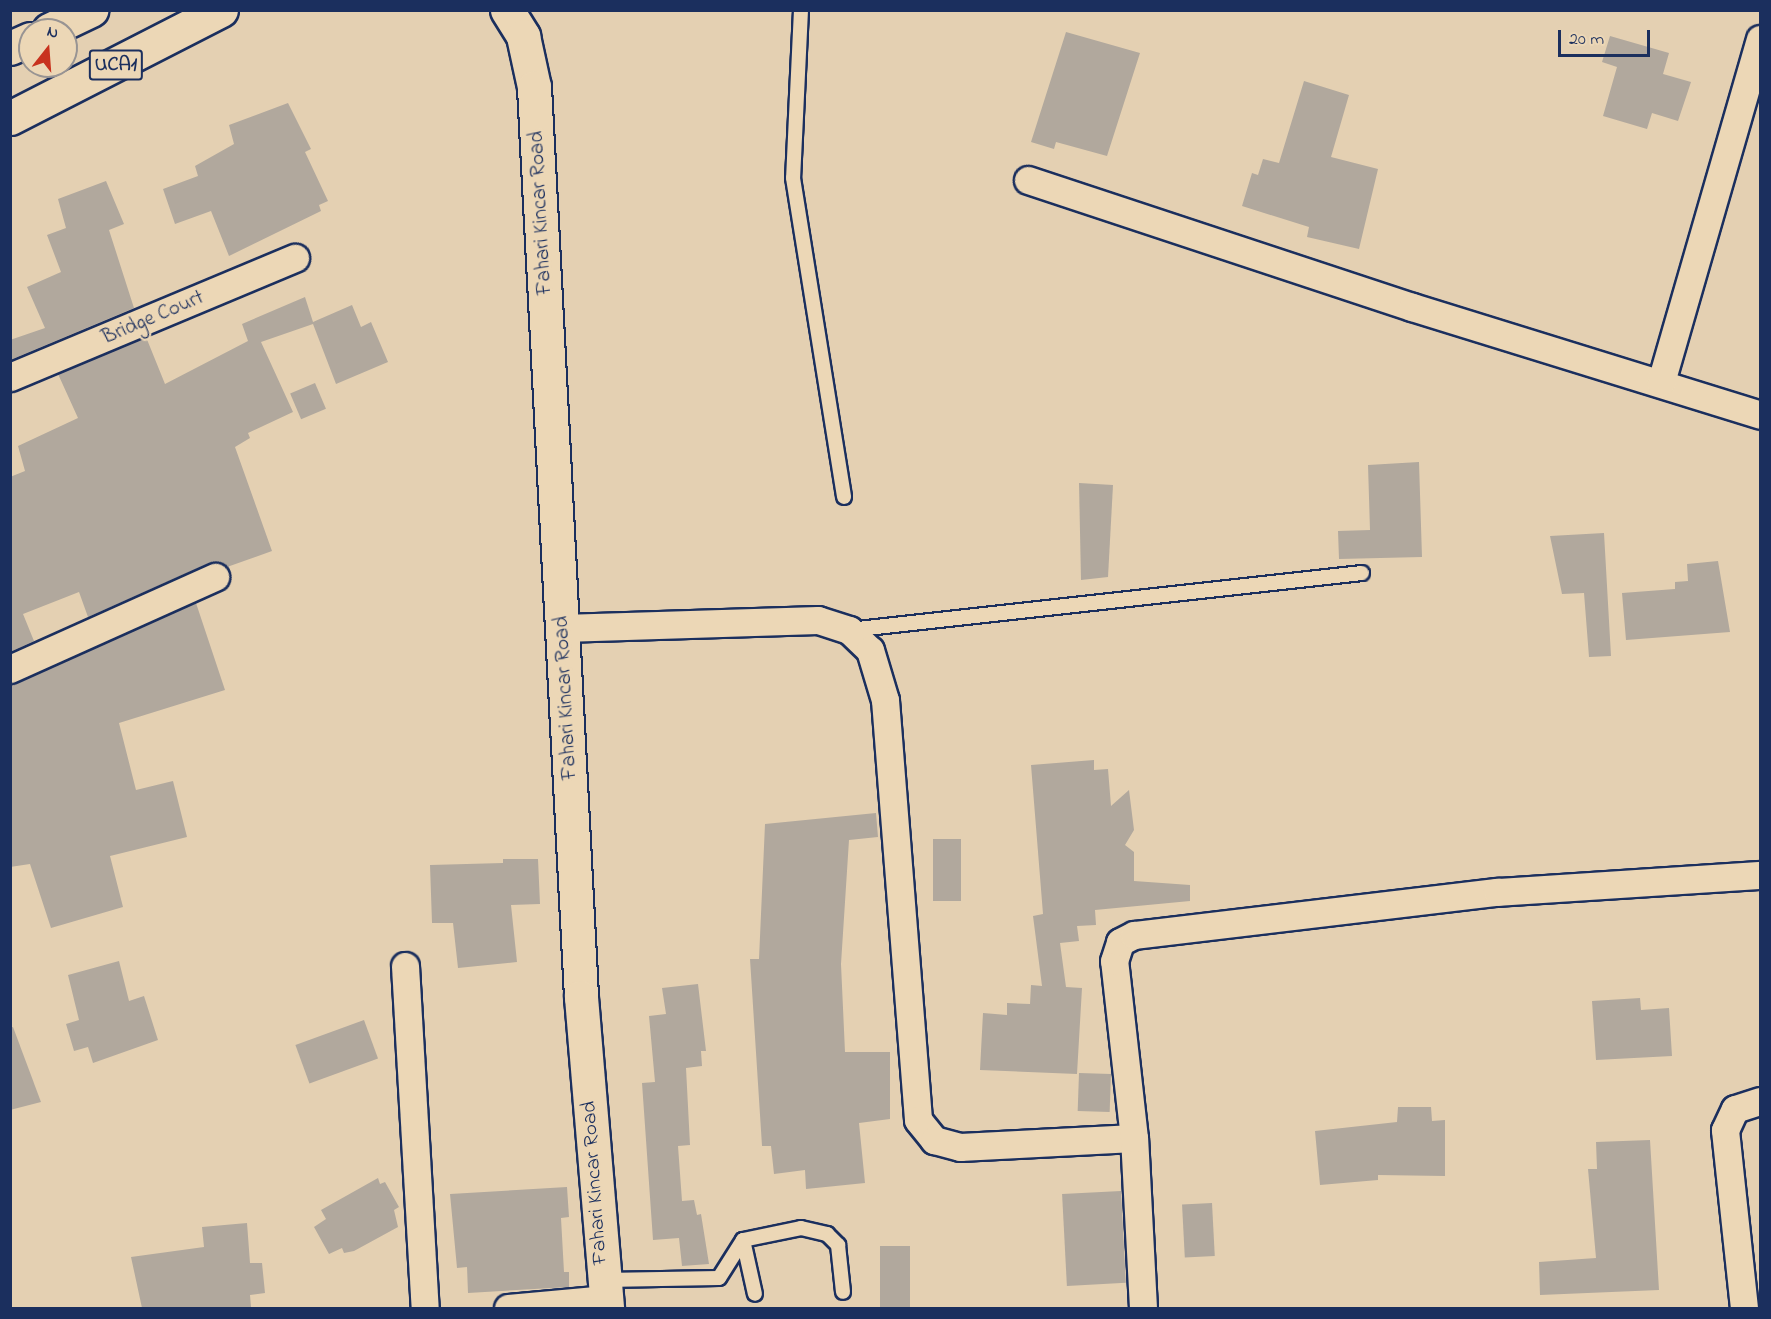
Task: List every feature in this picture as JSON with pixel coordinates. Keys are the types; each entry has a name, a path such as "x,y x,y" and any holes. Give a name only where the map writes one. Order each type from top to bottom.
{"street":[{"path":"74,18 91,10"},
{"name":"UCA1","path":"10,118 221,10"},
{"name":"Fahari Kincar Road","path":"507,10 523,36 534,87 581,997 606,1296"},
{"path":"1661,382 1761,39"},
{"path":"1028,180 1412,307 1661,382 1761,415"},
{"name":"Bridge Court","path":"10,377 295,258"},
{"path":"10,669 215,577"},
{"path":"562,628 818,620 849,630 870,650 885,700 918,1120 934,1140 960,1147 1134,1138"},
{"path":"1143,1308 1134,1138 1114,961 1120,942 1134,935 1497,892 1761,875"},
{"path":"405,966 425,1308"},
{"path":"1744,1308 1725,1130 1735,1108 1761,1101"},
{"path":"508,1308 606,1296"}],"lane":[{"path":"801,10 793,178 844,497"},
{"path":"849,630 1362,573"},
{"path":"606,1296 719,1278 743,1240 801,1228 826,1234 838,1245 843,1292"},
{"path":"743,1240 755,1294"}],"building":[{"path":"1066,32 1140,53 1107,156 1056,142 1054,149 1031,142"},
{"path":"1610,36 1669,53 1663,74 1691,82 1678,121 1652,113 1647,129 1603,116 1617,67 1602,62"},
{"path":"1304,81 1349,95 1331,157 1378,169 1359,249 1307,237 1309,227 1242,206 1252,173 1258,175 1263,159 1279,163"},
{"path":"288,103 311,149 305,152 328,201 319,205 321,211 229,256 211,211 175,224 163,189 198,176 195,166 234,144 229,125"},
{"path":"106,181 124,224 109,230 134,308 10,360 10,340 45,328 27,287 61,272 47,235 66,228 58,199"},
{"path":"305,297 313,322 352,305 361,327 371,322 388,362 336,384 313,324 261,342 293,412 248,433 250,438 235,447 272,551 227,567 209,563 88,617 79,592 23,614 34,641 10,652 10,477 25,471 18,446 78,418 58,374 146,337 165,384 248,341 242,324"},
{"path":"315,383 326,409 301,419 290,394"},
{"path":"1419,462 1422,557 1339,559 1338,531 1370,530 1368,465"},
{"path":"1079,483 1113,485 1108,577 1081,580"},
{"path":"1604,533 1611,656 1589,657 1584,593 1562,594 1550,536"},
{"path":"1718,561 1730,632 1626,640 1622,593 1675,589 1675,582 1688,581 1687,564"},
{"path":"196,603 225,690 119,723 136,790 173,781 187,837 110,856 123,907 51,928 30,864 10,867 10,684"},
{"path":"1094,760 1094,770 1108,769 1111,806 1129,790 1134,830 1125,845 1134,852 1134,881 1190,885 1190,901 1095,910 1096,925 1077,926 1079,941 1060,943 1066,987 1082,988 1077,1074 980,1070 983,1013 1007,1015 1007,1003 1030,1004 1031,985 1042,986 1033,916 1043,914 1031,765"},
{"path":"876,813 878,837 849,840 841,964 845,1052 890,1052 890,1119 859,1123 865,1183 806,1189 805,1170 774,1174 771,1146 762,1146 750,959 759,959 765,824"},
{"path":"933,839 961,839 961,901 933,901"},
{"path":"503,859 538,859 540,904 511,905 517,962 458,968 453,923 432,923 430,865 503,863"},
{"path":"119,961 129,1001 144,996 158,1040 93,1063 88,1047 74,1051 66,1024 79,1020 68,975"},
{"path":"698,984 706,1051 701,1051 702,1066 686,1068 690,1145 678,1146 682,1201 694,1200 697,1215 701,1214 709,1264 682,1266 679,1238 653,1240 642,1083 655,1082 649,1016 666,1014 662,988"},
{"path":"1640,998 1641,1010 1669,1008 1672,1056 1596,1060 1592,1001"},
{"path":"364,1020 378,1059 309,1083 295,1045"},
{"path":"13,1027 41,1102 10,1110 10,1028"},
{"path":"1079,1073 1111,1074 1110,1112 1078,1111"},
{"path":"1398,1107 1431,1107 1432,1121 1445,1120 1445,1176 1378,1175 1378,1180 1320,1185 1315,1131 1397,1122"},
{"path":"1650,1140 1659,1290 1540,1295 1539,1262 1596,1258 1588,1169 1597,1169 1596,1142"},
{"path":"378,1178 380,1184 385,1182 399,1207 394,1210 398,1227 354,1251 344,1253 342,1248 329,1254 314,1227 326,1219 321,1210"},
{"path":"567,1187 569,1217 561,1218 564,1272 569,1272 569,1287 468,1293 467,1267 457,1268 450,1194"},
{"path":"1121,1191 1126,1283 1067,1286 1062,1194"},
{"path":"1212,1203 1215,1256 1185,1257 1182,1205"},
{"path":"247,1223 250,1263 262,1263 265,1293 250,1295 251,1307 142,1308 131,1257 204,1247 202,1227"},
{"path":"880,1246 910,1246 910,1308 880,1308"}]}
